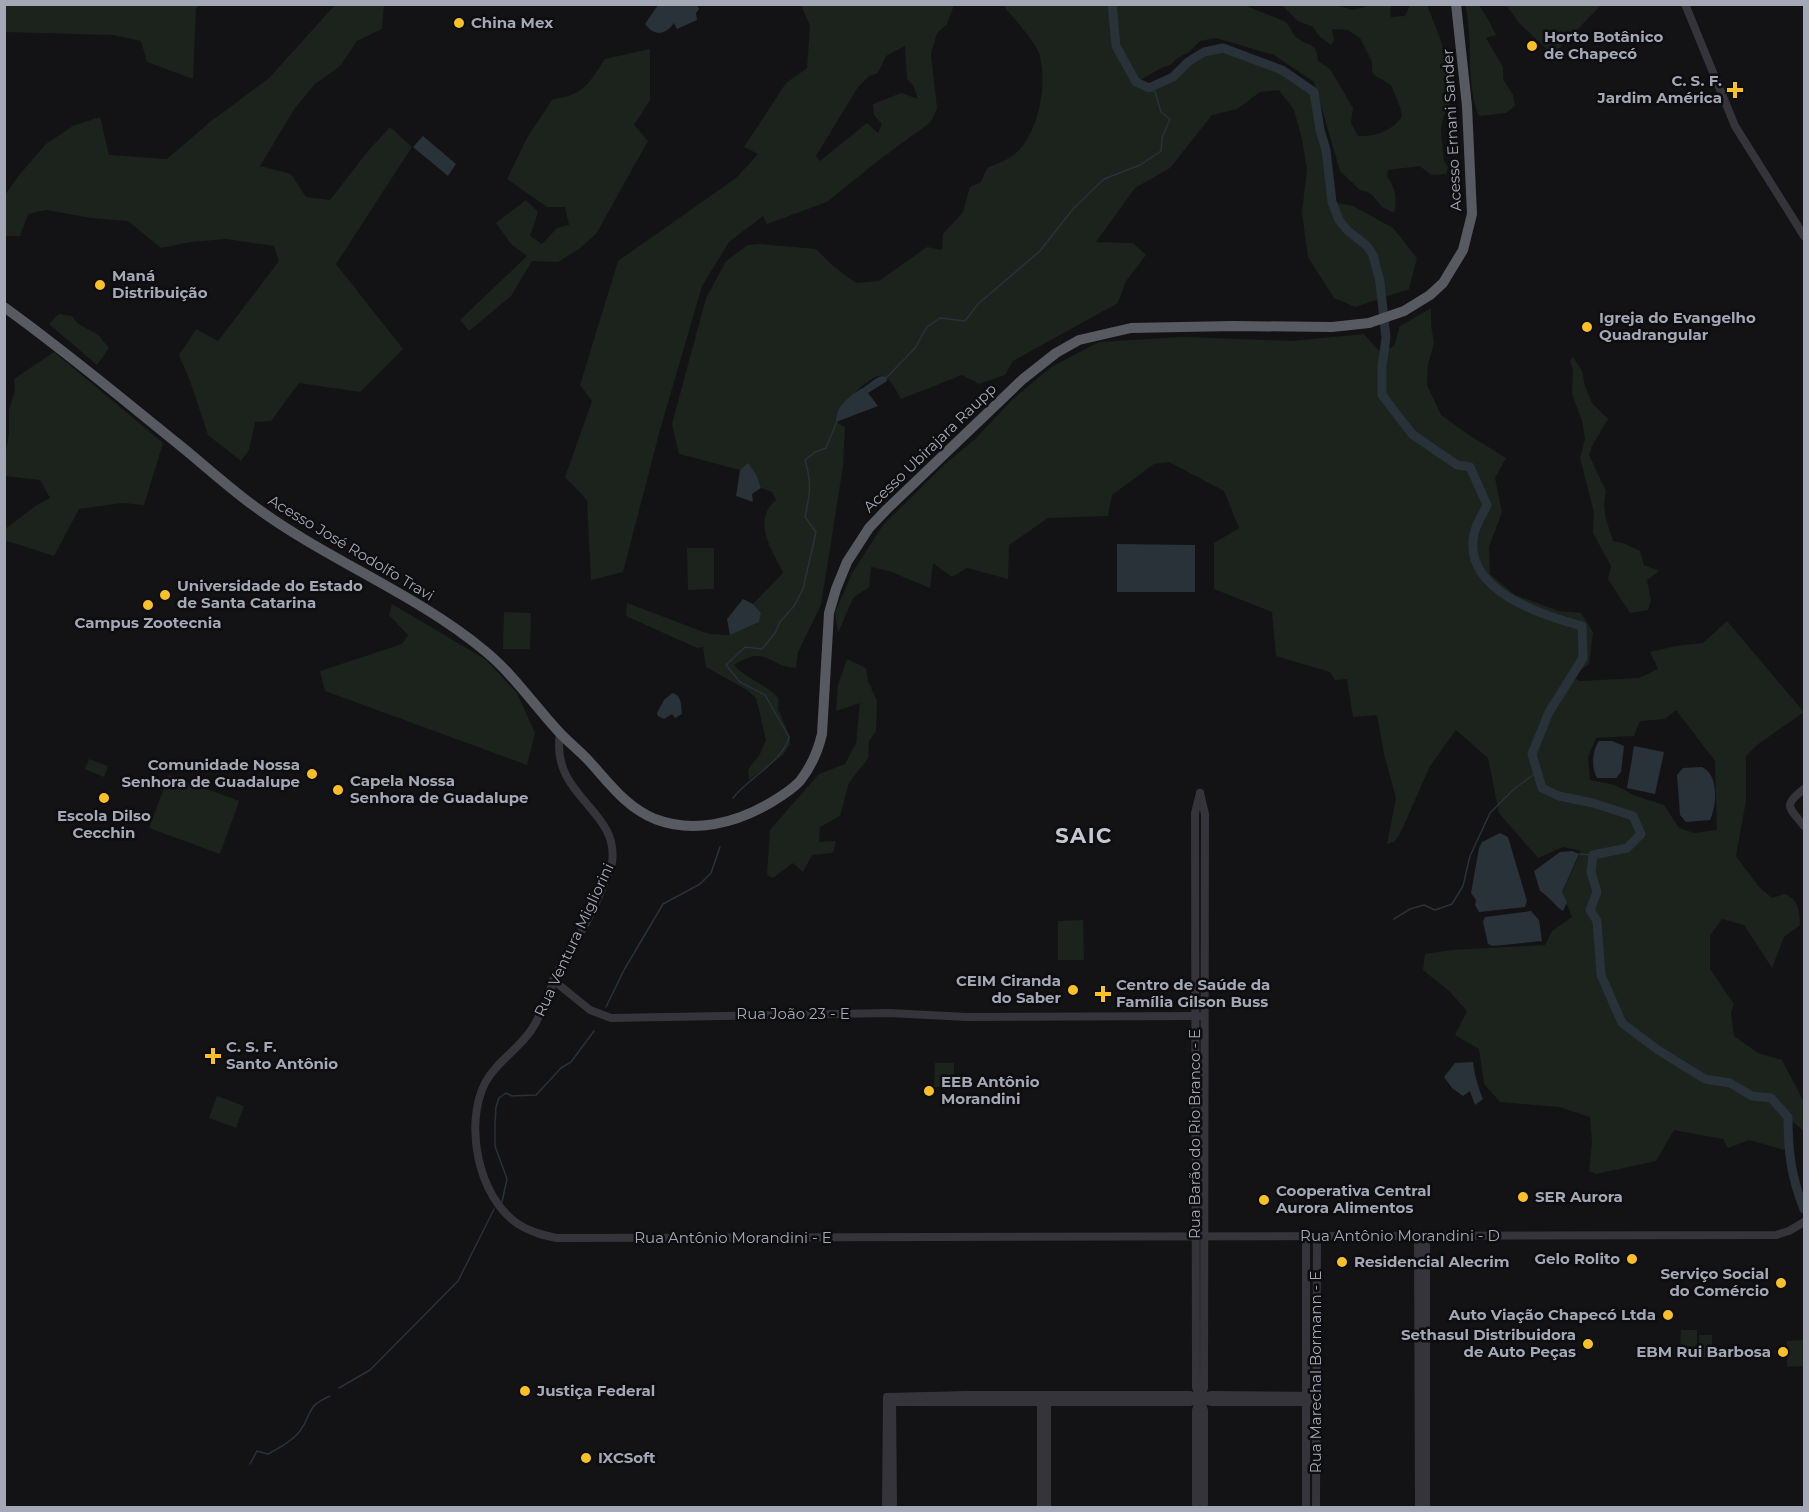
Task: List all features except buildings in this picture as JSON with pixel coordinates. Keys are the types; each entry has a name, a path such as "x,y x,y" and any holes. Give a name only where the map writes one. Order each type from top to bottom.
{"highway":[{"name":"Acesso Ernani Sander","path":"1332,327 1369,323 1392,316 1417,304 1443,283 1463,250 1472,214 1467,106 1456,4"},
{"name":"Acesso José Rodolfo Travi","path":"4,307 254,506 294,533 455,629 486,652 511,676 560,734"},
{"name":"Acesso Ubirajara Raupp","path":"560,734 581,753 627,803 657,820 686,826 720,824 762,808 798,783 810,766 818,748 824,719 830,613 836,589 847,562 869,528 887,509 1023,379 1056,353 1079,340 1115,330 1233,326 1332,327"}],"street":[{"path":"1685,4 1735,126 1804,236"},
{"name":"Rua Ventura Migliorini","path":"475,1143 479,1100 486,1081 491,1073 524,1041 534,1026 564,957 583,928 609,872 613,851 609,832 564,774 559,748 560,734"},
{"path":"1804,789 1791,800 1790,808 1804,826"},
{"name":"Rua Barão do Rio Branco - E","path":"1200,1313 1196,1236 1195,1080 1195,813 1200,793 1205,814 1205,1236 1196,1387 1200,1399 1196,1410 1200,1459 1200,1506"},
{"name":"Rua João 23 - E","path":"553,980 590,1010 611,1018 669,1015 889,1013 1046,1017 1205,1016"},
{"path":"1195,1080 1205,1081"},
{"name":"Rua Antônio Morandini - E","path":"475,1143 493,1196 502,1210 518,1224 535,1233 556,1238 1045,1237"},
{"path":"1196,1183 1205,1184"},
{"name":"Rua Antônio Morandini - D","path":"1045,1237 1754,1235 1781,1234 1804,1222"},
{"name":"Rua Marechal Bormann - E","path":"1306,1236 1306,1508"},
{"name":"Rua Marechal Bormann - E","path":"1316,1508 1317,1236"},
{"path":"1419,1508 1422,1236"},
{"path":"1422,1236 1426,1508"},
{"path":"1306,1327 1317,1327"},
{"path":"890,1506 890,1399 1155,1399 1190,1395 1211,1402 1316,1399"},
{"path":"1041,1508 1044,1399"},
{"path":"1044,1454 1047,1508"}],"shaded area":[{"path":"5,4 199,5 196,9 193,79 147,62 141,41 113,35 5,32"},
{"path":"1242,4 1284,21 1296,37 1316,50 1318,61 1330,69 1353,108 1351,123 1358,136 1377,134 1388,129 1402,117 1391,85 1374,75 1372,62 1360,38 1348,30 1332,29 1334,40 1331,45 1319,36 1313,27 1298,21 1282,5 1335,5 1354,10 1370,5 1392,5 1391,17 1405,16 1410,5 1427,5 1441,41 1451,86 1450,104 1443,117 1441,131 1444,161 1448,167 1446,174 1431,175 1420,166 1388,170 1387,177 1395,194 1394,213 1382,207 1368,192 1360,190 1340,171 1314,82 1274,55 1216,38 1200,41 1171,65 1137,82 1149,88 1173,77 1188,62 1204,52 1223,48 1282,70 1314,92 1320,130 1326,150 1332,202 1353,206 1393,228 1417,258 1409,289 1355,307 1334,298 1308,257 1302,213 1307,169 1302,139 1294,110 1279,90 1260,92 1237,109 1212,115 1170,168 1135,188 1096,242 1133,243 1146,255 1126,281 1118,303 1013,361 1005,375 979,384 962,375 901,399 886,377 878,376 858,390 836,415 836,422 845,427 843,466 821,605 798,652 796,668 760,656 745,659 734,665 745,675 769,689 779,699 778,709 790,737 790,745 783,755 749,780 748,770 760,754 766,740 756,698 747,690 706,667 703,647 697,648 626,616 627,603 709,634 729,635 759,622 761,613 753,604 783,573 769,545 764,526 769,508 776,500 772,492 761,488 756,474 748,464 740,470 679,454 672,424 706,298 726,261 748,245 816,249 833,266 856,283 879,281 927,247 942,250 943,234 963,212 970,187 981,182 987,168 1010,158 1024,144 1031,133 1040,106 1042,65 1039,53 1003,5"},
{"path":"335,5 384,5 382,29 357,41 340,66 315,84 295,108 260,166 291,174 306,197 330,200 390,127 412,147 336,264 403,349 360,392 299,383 271,421 255,422 249,450 241,461 208,435 179,355 196,329 218,341 279,261 274,246 226,239 191,242 161,248 128,221 91,218 46,210 28,214 20,236 5,236 5,195 46,144 73,126 100,117 109,155 167,159 210,122 269,78"},
{"path":"658,5 697,5 699,9 696,13 697,20 677,29 674,23 663,32 652,31 645,24"},
{"path":"801,5 954,5 947,24 937,33 931,54 937,108 931,122 827,202 767,224 763,216 729,242 702,286 660,430 623,572 591,580 587,500 565,477 592,401 580,385 618,261 736,178 758,154 744,147 786,83 807,68 810,26","holes":["905,46 907,79 913,85 918,99 901,93 873,104 874,115 882,124 878,133 867,123 820,161 816,156 858,87 869,76 878,73 886,56"]},
{"path":"1465,5 1479,5 1496,35 1486,38 1503,67 1503,79 1513,95 1515,106 1506,113 1479,116 1472,90 1468,18"},
{"path":"1506,5 1601,5 1553,55 1519,23"},
{"path":"650,49 650,100 634,125 648,141 596,234 579,249 558,262 532,261 511,296 469,331 460,320 527,256 511,244 496,223 526,200 538,212 530,236 542,244 557,228 569,225 565,207 547,207 507,179 528,136 553,99 572,95 585,87 605,59"},
{"path":"423,136 456,164 448,176 413,147"},
{"path":"1431,308 1434,343 1428,365 1427,385 1441,415 1506,458 1495,478 1502,512 1489,547 1490,574 1515,595 1559,611 1581,613 1593,632 1589,664 1572,677 1580,681 1639,678 1658,669 1650,652 1703,643 1727,621 1804,712 1757,745 1746,756 1746,801 1736,856 1759,887 1772,898 1785,894 1796,902 1800,925 1784,937 1772,968 1744,925 1722,919 1710,936 1710,969 1734,1004 1731,1013 1734,1036 1758,1053 1782,1060 1804,1102 1804,1131 1788,1118 1788,1151 1749,1140 1728,1148 1723,1139 1674,1130 1656,1161 1596,1174 1589,1171 1592,1143 1590,1117 1559,1107 1500,1102 1484,1084 1479,1049 1455,1035 1467,1011 1450,992 1423,970 1425,954 1452,950 1545,945 1552,931 1572,917 1562,893 1581,851 1563,847 1538,858 1499,813 1488,758 1456,730 1430,766 1400,834 1394,842 1387,844 1396,798 1384,754 1377,715 1353,717 1347,679 1335,680 1330,672 1276,656 1272,612 1214,589 1214,543 1239,528 1224,491 1169,462 1154,464 1112,495 1108,516 1048,518 1009,545 1008,579 967,568 952,577 933,563 930,588 889,571 871,567 869,587 853,598 838,633 835,613 852,573 883,525 944,465 975,439 1012,400 1051,367 1099,342 1183,337 1292,341 1364,334 1380,352 1394,346 1400,326","holes":["1676,710 1715,761 1717,830 1694,833 1679,828 1664,805 1636,796 1615,785 1590,780 1588,757 1596,738 1634,736 1640,721 1665,719"]},
{"path":"59,314 72,316 77,323 98,335 109,348 97,365 49,324"},
{"path":"54,352 163,443 144,505 122,503 79,509 54,556 4,540 5,529 50,498 40,480 5,476 5,456 9,435 9,410 15,391 14,379"},
{"path":"1573,357 1582,371 1592,403 1608,419 1589,455 1606,491 1604,505 1613,541 1640,551 1644,565 1659,571 1647,580 1651,600 1648,610 1630,613 1608,579 1611,566 1593,533 1594,512 1580,458 1585,439 1582,421 1572,394 1573,370 1570,361"},
{"path":"882,376 887,377 887,381 868,393 878,406 836,422 838,411 844,402"},
{"path":"748,463 756,474 761,488 752,494 753,502 736,496 740,470"},
{"path":"1117,544 1195,545 1195,592 1117,592"},
{"path":"687,548 714,548 714,589 688,590"},
{"path":"743,599 753,604 761,613 759,622 730,635 727,619"},
{"path":"392,604 485,659 517,693 535,733 527,765 325,691 320,671 402,644 408,635 389,615"},
{"path":"504,612 531,613 530,649 503,649"},
{"path":"847,659 866,668 868,681 877,701 876,731 869,741 868,758 849,783 840,816 820,827 819,842 836,841 833,853 812,855 803,872 793,863 773,878 767,875 770,830 819,774 845,764 856,743 860,703 836,711 838,685"},
{"path":"672,693 679,698 682,714 675,718 672,714 664,719 657,713 664,700"},
{"path":"1599,741 1612,741 1624,746 1621,772 1616,778 1597,778 1593,759"},
{"path":"1634,746 1664,752 1655,794 1627,788"},
{"path":"89,759 108,766 104,777 85,769"},
{"path":"1702,767 1708,771 1714,783 1715,799 1712,814 1710,820 1686,822 1680,815 1677,775 1683,768"},
{"path":"169,775 239,801 220,854 149,828"},
{"path":"1500,833 1508,837 1527,901 1525,907 1479,912 1475,905 1476,900 1471,893 1479,848 1482,842"},
{"path":"1572,851 1579,854 1562,892 1567,902 1563,911 1540,891 1534,871 1560,852"},
{"path":"1531,911 1539,920 1542,941 1493,946 1488,944 1483,922 1485,917"},
{"path":"1083,920 1084,960 1058,960 1058,921"},
{"path":"1473,1062 1483,1099 1475,1105 1470,1091 1463,1096 1452,1088 1444,1077 1455,1063"},
{"path":"935,1063 954,1063 954,1087 934,1087"},
{"path":"217,1096 244,1106 236,1128 209,1118"},
{"path":"1681,1330 1697,1330 1697,1349 1680,1349"},
{"path":"1699,1335 1712,1335 1712,1357 1699,1357"},
{"path":"1803,1340 1803,1366 1787,1367 1787,1341"}],"waterway":[{"path":"1112,4 1116,46 1136,82 1149,88 1173,77 1188,62 1204,52 1223,48 1282,70 1314,92 1320,130 1326,150 1332,202 1339,220 1347,230 1367,246 1373,255 1380,282 1386,338 1382,366 1382,395 1412,434 1457,465 1470,467 1487,505 1475,530 1474,554 1480,570 1492,585 1527,607 1582,626 1583,658 1549,712 1532,754 1542,788 1559,796 1593,803 1633,816 1641,834 1627,848 1593,855 1591,872 1597,892 1590,910 1597,921 1601,975 1622,1023 1658,1050 1705,1079 1730,1083 1752,1096 1771,1098 1788,1117 1791,1164 1804,1209"},
{"path":"887,377 915,348 927,327 940,318 965,321 978,304 1040,251 1073,209 1104,179 1140,165 1161,151 1162,138 1170,119 1161,112 1155,92 1149,88"},
{"path":"733,798 780,755 789,737 765,695 740,682 726,665 745,647 762,649 794,606 803,589 816,532 805,517 810,488 805,460 815,452 826,448 837,421"},
{"path":"1394,919 1410,909 1424,905 1435,910 1452,904 1463,886 1470,856 1490,813 1514,789 1537,772"},
{"path":"606,1007 624,970 663,904 700,884 711,873 720,847"},
{"path":"1579,854 1593,855"},
{"path":"502,1202 507,1179 495,1146 496,1107 499,1098 506,1093 512,1096 536,1095 561,1068 571,1062 594,1031"},
{"path":"339,1388 370,1370 458,1281 494,1209"},
{"path":"250,1464 257,1451 268,1454 293,1438 304,1425 313,1407 330,1396"}],"place":[{"name":"China Mex","path":"459,23"},
{"name":"Horto Botânico de Chapecó","path":"1532,46"},
{"name":"C. S. F. Jardim América","path":"1735,90"},
{"name":"Maná Distribuição","path":"100,285"},
{"name":"Igreja do Evangelho Quadrangular","path":"1587,327"},
{"name":"Universidade do Estado de Santa Catarina","path":"165,595"},
{"name":"Campus Zootecnia","path":"148,605"},
{"name":"Comunidade Nossa Senhora de Guadalupe","path":"312,774"},
{"name":"Capela Nossa Senhora de Guadalupe","path":"338,790"},
{"name":"Escola Dilso Cecchin","path":"104,798"},
{"name":"CEIM Ciranda do Saber","path":"1073,990"},
{"name":"Centro de Saúde da Família Gilson Buss","path":"1103,994"},
{"name":"C. S. F. Santo Antônio","path":"213,1056"},
{"name":"EEB Antônio Morandini","path":"929,1091"},
{"name":"SER Aurora","path":"1523,1197"},
{"name":"Cooperativa Central Aurora Alimentos","path":"1264,1200"},
{"name":"Gelo Rolito","path":"1632,1259"},
{"name":"Residencial Alecrim","path":"1342,1262"},
{"name":"Serviço Social do Comércio","path":"1781,1283"},
{"name":"Auto Viação Chapecó Ltda","path":"1668,1315"},
{"name":"Sethasul Distribuidora de Auto Peças","path":"1588,1344"},
{"name":"EBM Rui Barbosa","path":"1783,1352"},
{"name":"Justiça Federal","path":"525,1391"},
{"name":"IXCSoft","path":"586,1458"}],"district":[{"name":"SAIC","path":"1084,836"}]}
